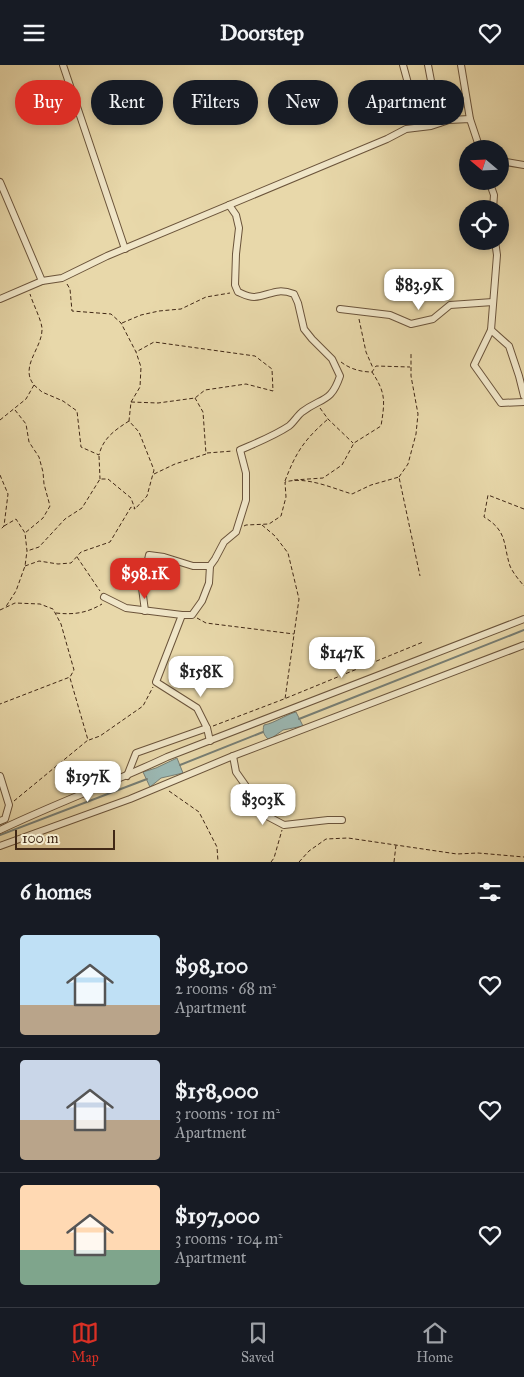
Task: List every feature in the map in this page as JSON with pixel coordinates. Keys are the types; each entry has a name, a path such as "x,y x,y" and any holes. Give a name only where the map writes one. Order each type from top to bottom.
{"street":[{"path":"62,65 124,249"},
{"path":"403,65 420,127"},
{"path":"428,65 431,80"},
{"path":"462,65 470,119 477,140"},
{"path":"464,119 470,119"},
{"path":"0,299 42,281 62,278 124,249 387,139 402,130 430,125"},
{"path":"509,162 524,165"},
{"path":"0,182 42,281"},
{"path":"104,597 126,608 192,615 202,601 209,583 210,566 224,541 236,532 246,500 246,473 240,451 279,432 291,424 301,412 328,397 335,390 340,376 332,359 304,329 294,294 285,291 272,291 254,297 238,292 235,285 239,227 236,215 229,205"},
{"path":"496,250 490,330 474,365 501,403 524,402"},
{"path":"340,309 390,315 411,324 433,319 450,305 493,302"},
{"path":"490,330 509,346 524,396"},
{"path":"145,611 142,588 149,555 164,557 193,566 210,566"},
{"path":"182,615 156,682 197,708 207,728 210,741"},
{"path":"0,830 167,757 524,619"},
{"path":"0,846 159,787 233,756 524,645"},
{"path":"127,776 136,753 207,728"},
{"path":"233,756 236,772 267,817 284,825 328,820 342,821"},
{"path":"0,776 9,805 3,820 12,824"}],"path":[{"path":"62,278 70,289 72,311 111,314 122,323 142,367 140,387 131,402 129,421 138,432 154,474 147,496 135,509"},
{"path":"29,287 33,305 42,327 40,341 28,367 30,381 42,392 63,401 77,411 81,447 99,455"},
{"path":"122,323 141,315 181,309 206,297 231,293 236,287"},
{"path":"285,482 323,477 342,465 354,443 380,426 384,406 382,387 373,371 366,352 358,311"},
{"path":"131,402 158,403 195,398 205,390 246,384 273,391 272,369 255,356 154,342 136,352"},
{"path":"291,480 320,483 352,494 371,485 399,477 408,463 416,434 418,414 410,367 411,352"},
{"path":"334,363 339,361 348,368 373,371"},
{"path":"373,371 376,367 410,367"},
{"path":"0,420 26,399 34,385"},
{"path":"195,398 203,412 206,453"},
{"path":"317,403 328,419 354,443"},
{"path":"14,409 26,424 29,442 39,457 44,472 44,484 50,505 43,518 25,533"},
{"path":"236,532 246,525 269,524 281,516 286,497 285,482 294,458 311,434 328,419"},
{"path":"27,551 38,547 65,519 82,508 100,479 99,455 101,447 113,431 129,421"},
{"path":"154,474 206,453 240,451"},
{"path":"0,475 8,494 4,526"},
{"path":"399,477 420,576"},
{"path":"100,479 108,479 132,498 135,509"},
{"path":"524,509 488,495 484,517 494,523 505,541 511,568 524,586"},
{"path":"25,566 39,561 58,564 71,563 81,552 110,541 131,507 135,509"},
{"path":"0,530 16,519 25,533 27,551 25,566 16,591 4,609"},
{"path":"260,524 275,536 288,553 299,599 284,699"},
{"path":"54,613 90,612 102,604 104,597 76,557"},
{"path":"0,610 15,603 40,603 54,609 54,613 61,624 74,670 70,677 0,704"},
{"path":"192,615 206,623 294,634"},
{"path":"207,728 284,699 423,642"},
{"path":"70,677 88,740"},
{"path":"9,805 88,740 100,736 143,706 156,682"},
{"path":"159,787 172,793 199,812 217,847 218,862"},
{"path":"271,862 274,858 284,825"},
{"path":"299,862 309,851 326,839 348,837 457,854 478,853 524,857"},
{"path":"394,862 396,845"}],"water":[{"path":"296,712 303,726 283,730 269,740 266,737 263,730 264,725"},
{"path":"177,758 183,773 161,778 150,787 143,772"}],"waterway":[{"path":"299,719 524,630"},
{"path":"180,765 263,732"},
{"path":"0,835 147,779"}]}
